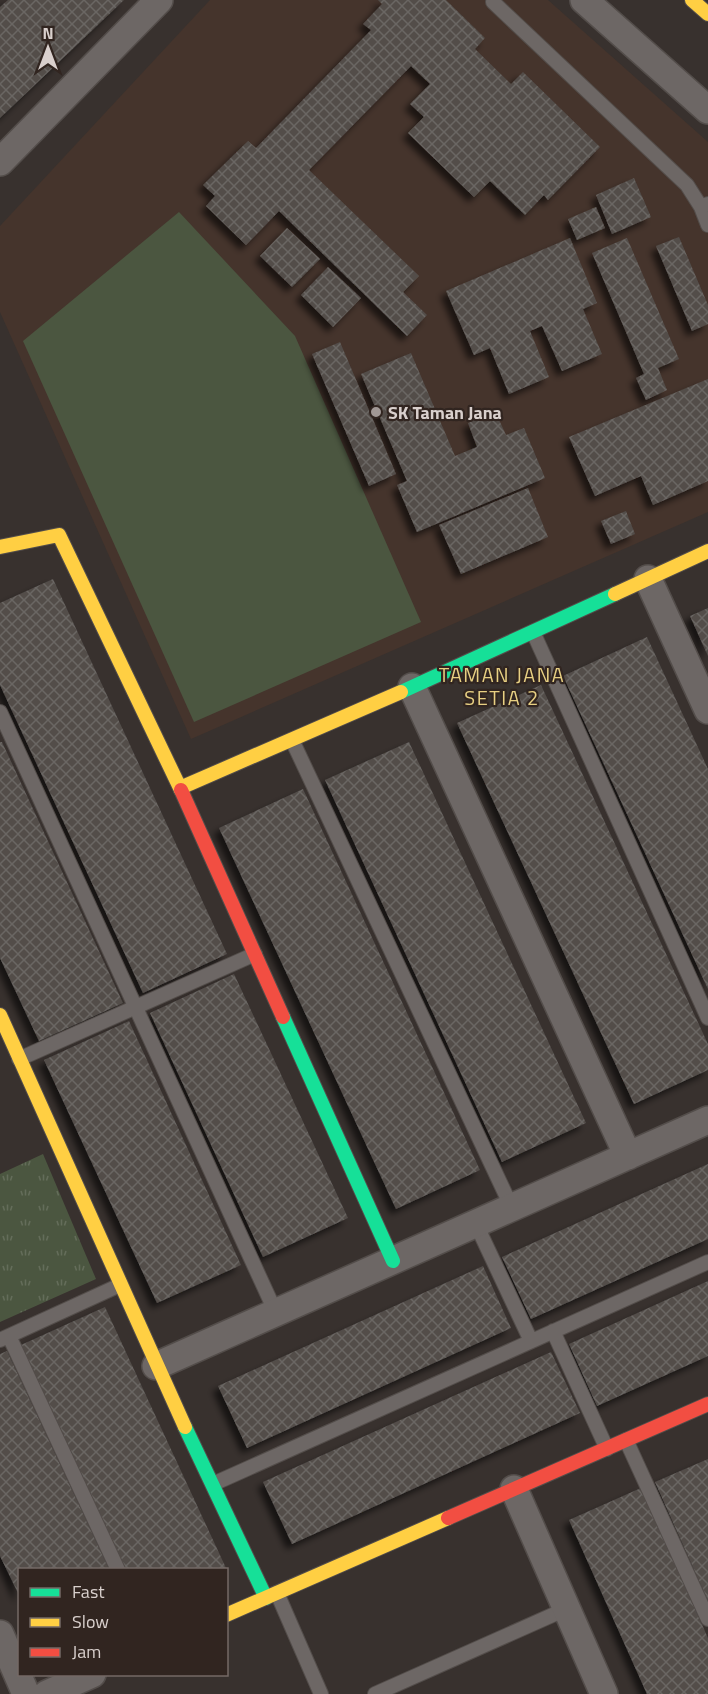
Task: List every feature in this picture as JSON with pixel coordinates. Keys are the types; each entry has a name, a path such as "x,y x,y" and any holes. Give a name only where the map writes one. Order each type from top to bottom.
{"street":[{"path":"0,162 159,0"},
{"path":"584,0 708,110"},
{"path":"692,0 708,14"},
{"path":"0,547 59,535 180,788 393,1261"},
{"path":"180,788 412,687 708,551"},
{"path":"648,579 708,710"},
{"path":"412,687 628,1156"},
{"path":"0,1015 156,1366 213,1484 272,1596"},
{"path":"156,1366 708,1120"},
{"path":"228,1615 708,1404"},
{"path":"514,1489 604,1694"},
{"path":"0,1634 18,1676"},
{"path":"18,1676 26,1694"},
{"path":"47,1694 88,1676"}],"lane":[{"path":"494,2 687,184 704,205 708,225"},
{"path":"533,632 708,1018"},
{"path":"0,712 276,1313"},
{"path":"292,740 512,1208"},
{"path":"19,1059 255,954"},
{"path":"476,1224 531,1341"},
{"path":"213,1484 708,1262"},
{"path":"118,1568 4,1338 120,1285"},
{"path":"553,1331 607,1449"},
{"path":"626,1440 708,1619"},
{"path":"272,1596 321,1694"},
{"path":"375,1694 566,1609"}],"shaded area":[{"name":"SK Taman Jana","path":"210,0 548,0 708,142 708,512 191,739 0,312 0,226"}],"green space":[{"path":"179,212 295,336 421,622 194,722 23,341"},
{"path":"43,1154 96,1279 0,1322 0,1174"}],"building":[{"path":"8,0 124,0 0,118 0,7"},
{"path":"378,0 446,0 485,38 475,49 511,84 523,72 600,147 548,200 544,195 525,215 490,181 474,197 408,133 424,117 410,104 430,84 411,66 309,170 419,276 403,292 427,315 407,336 279,211 246,245 206,206 215,196 203,185 248,141 256,148 371,30 363,24 382,4"},
{"path":"634,178 651,217 612,234 596,195"},
{"path":"596,207 605,228 577,240 568,219"},
{"path":"287,228 320,259 292,287 260,256"},
{"path":"679,237 708,305 708,324 692,331 656,246"},
{"path":"570,238 597,303 583,309 602,354 562,371 542,326 530,331 549,377 509,394 490,348 474,355 446,291"},
{"path":"627,238 679,359 658,368 667,390 646,400 636,378 644,374 592,253"},
{"path":"328,267 361,298 333,327 301,295"},
{"path":"340,342 396,474 369,486 312,354"},
{"path":"411,353 455,456 477,447 468,423 495,411 506,435 524,428 545,478 417,532 397,485 407,481 361,374"},
{"path":"708,379 708,481 653,505 641,476 595,496 569,437"},
{"path":"528,488 548,537 461,574 439,525"},
{"path":"626,511 635,534 611,544 601,521"},
{"path":"53,579 227,954 143,993 0,685 0,603"},
{"path":"708,608 708,656 690,616"},
{"path":"647,637 708,769 708,989 563,676"},
{"path":"541,685 708,1044 708,1070 634,1104 457,723"},
{"path":"0,742 2,742 123,1003 39,1041 0,958"},
{"path":"409,742 586,1123 502,1162 325,780"},
{"path":"303,789 480,1170 396,1209 219,828"},
{"path":"234,974 348,1218 263,1257 150,1013"},
{"path":"129,1021 241,1265 157,1303 44,1060"},
{"path":"708,1164 708,1239 531,1319 502,1257"},
{"path":"483,1266 511,1328 247,1448 218,1386"},
{"path":"708,1281 708,1356 597,1406 569,1344"},
{"path":"105,1307 226,1568 125,1568 21,1345"},
{"path":"7,1351 109,1568 18,1568 18,1593 0,1556 0,1354"},
{"path":"551,1352 580,1413 292,1544 263,1482"},
{"path":"708,1459 708,1601 655,1482"},
{"path":"641,1488 708,1638 708,1694 647,1694 569,1520"}],"traffic: fast":[{"path":"401,692 615,594"},
{"path":"283,1017 393,1261"},
{"path":"185,1427 266,1598"}],"traffic: slow":[{"path":"692,0 708,14"},
{"path":"0,547 59,535 181,790"},
{"path":"615,594 708,551"},
{"path":"180,788 401,692"},
{"path":"0,1015 185,1427"},
{"path":"228,1614 448,1518"}],"traffic: jam":[{"path":"181,790 283,1017"},
{"path":"448,1518 708,1404"}],"place":[{"name":"SK Taman Jana","path":"376,412"}],"district":[{"name":"TAMAN JANA SETIA 2","path":"502,686"}]}
